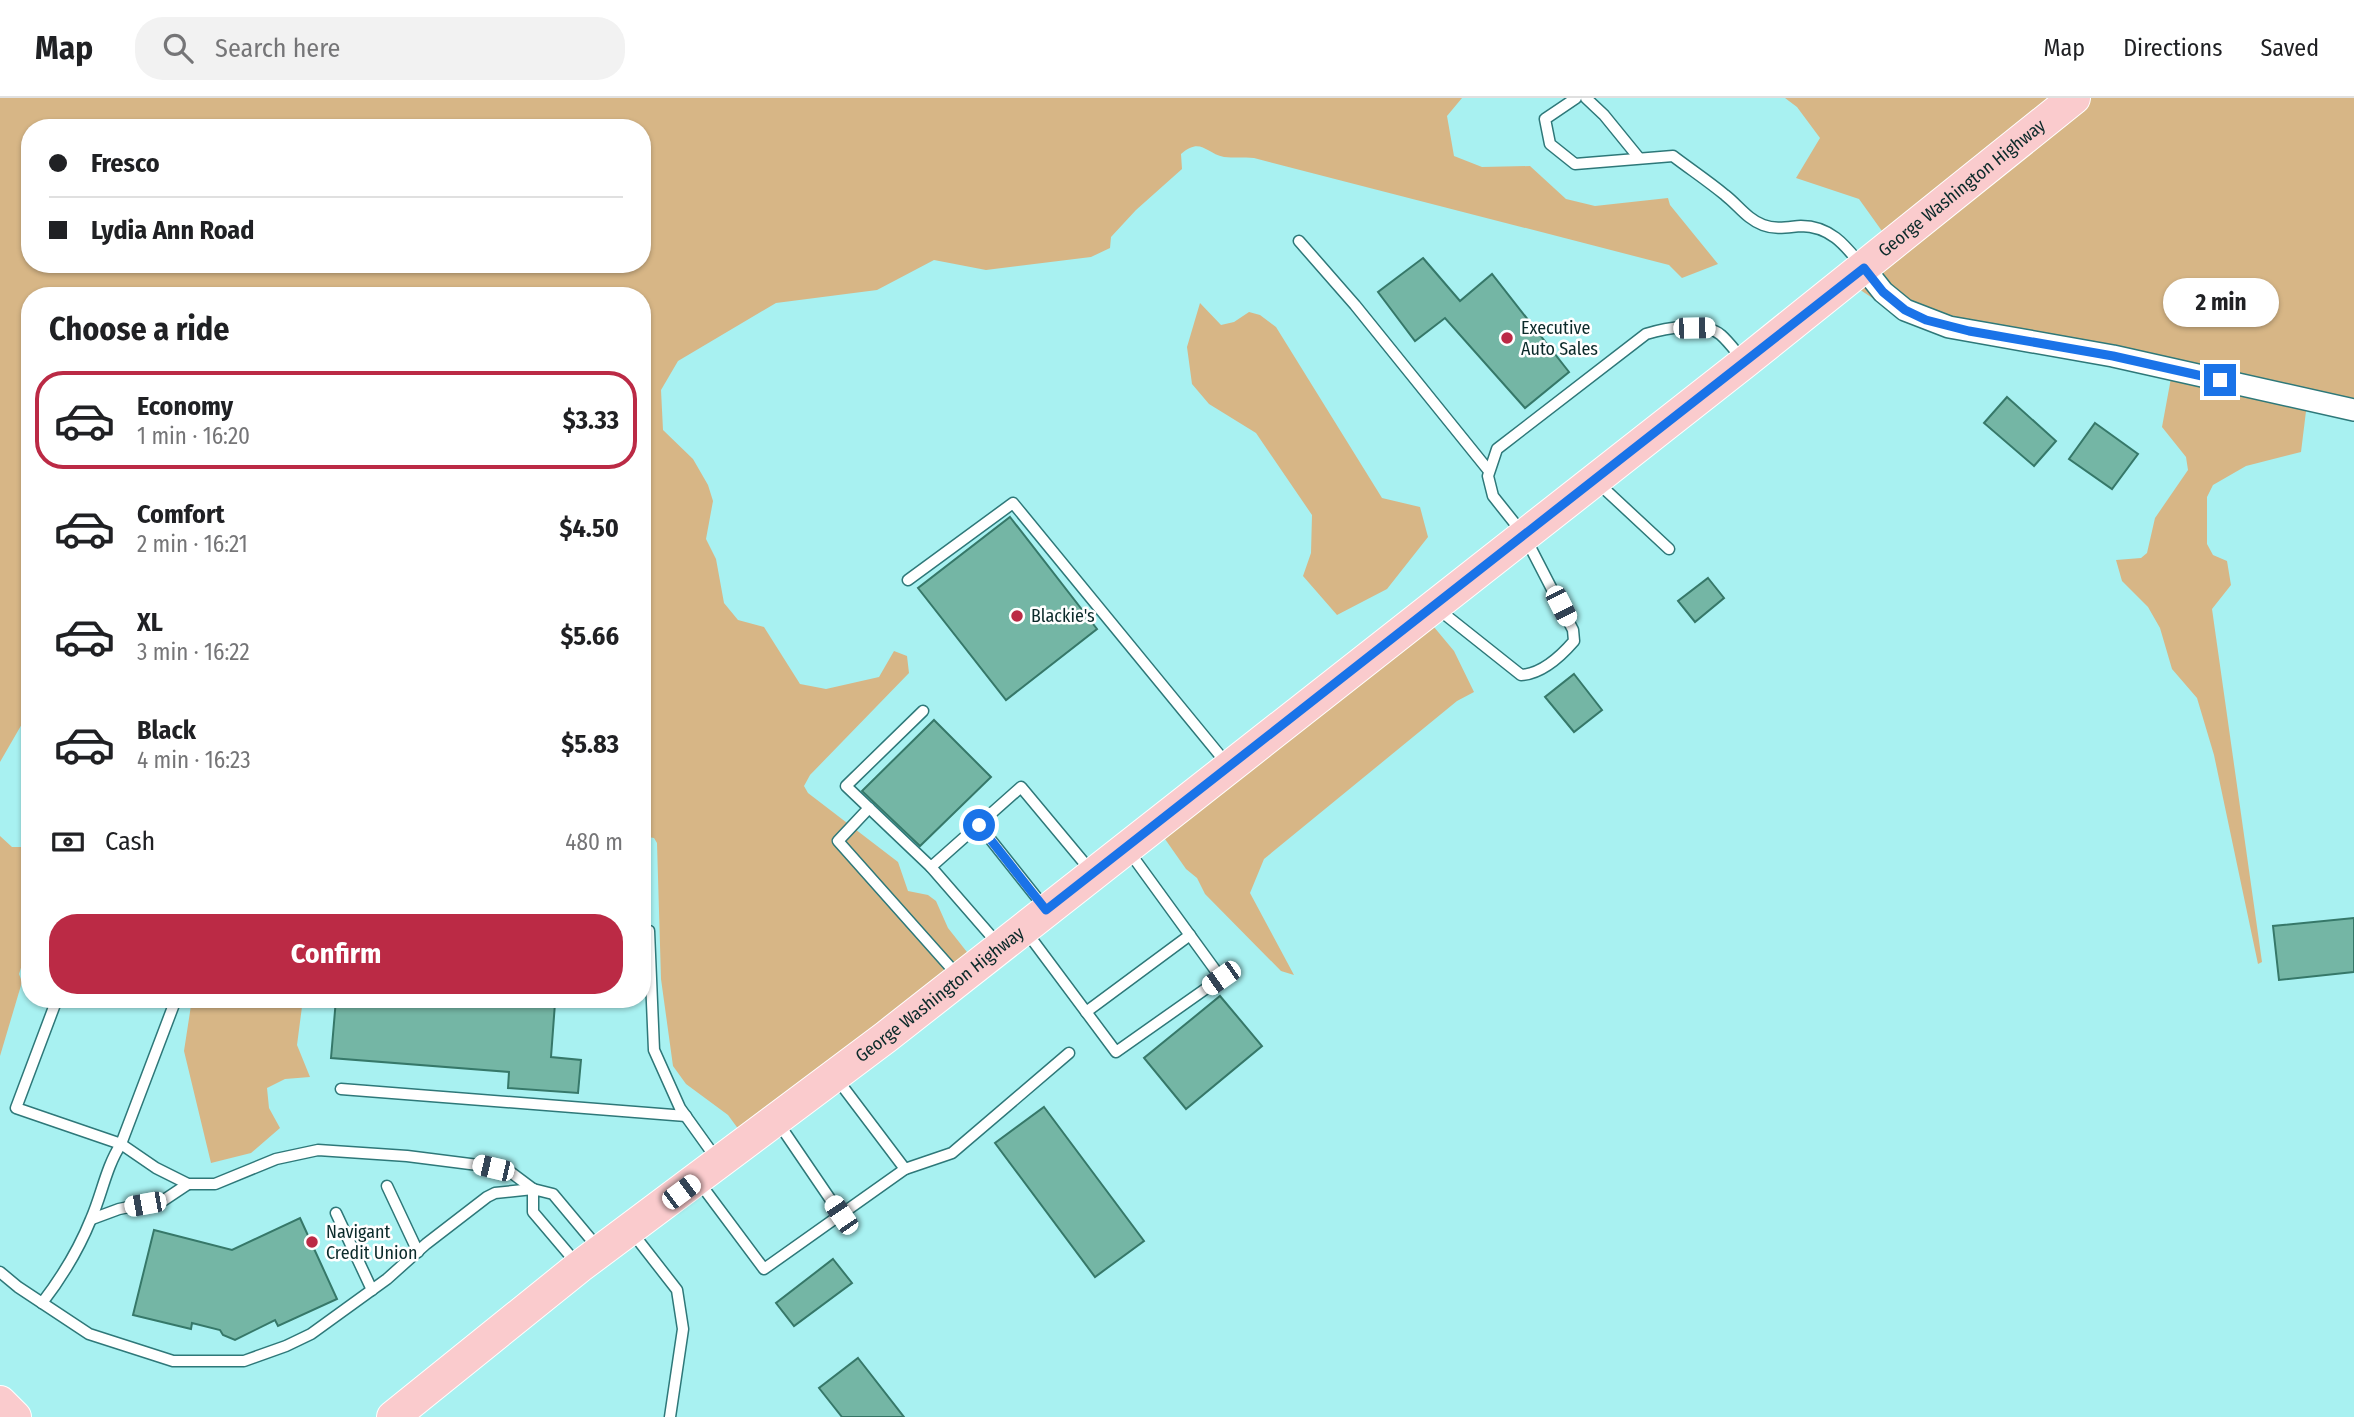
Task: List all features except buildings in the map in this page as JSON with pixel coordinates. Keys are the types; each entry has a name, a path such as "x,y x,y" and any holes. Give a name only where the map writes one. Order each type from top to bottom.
{"main road":[{"name":"George Washington Highway","path":"393,1417 590,1259 960,979 1864,268 2074,98"},
{"path":"0,1402 15,1417"}],"street":[{"path":"1864,268 1883,292 1905,310 1949,327 2113,356 2354,410"}],"lane":[{"path":"1576,98 1545,119 1550,144 1575,164 1673,156 1728,197 1747,216 1764,226 1780,229 1801,226 1820,228 1846,246 1864,268"},
{"path":"1586,98 1604,115 1639,158"},
{"path":"1299,242 1355,304 1489,471"},
{"path":"1435,606 1521,675 1532,675 1565,651 1574,641 1573,630 1524,535 1493,496 1489,471 1497,449 1646,334 1667,327 1708,328 1720,334 1745,362"},
{"path":"1595,480 1669,549"},
{"path":"908,580 1013,503 1229,767"},
{"path":"923,710 846,786 931,867 1023,928"},
{"path":"931,867 1021,787 1093,873"},
{"path":"869,808 838,841 960,979"},
{"path":"979,825 1023,928 1116,1052 1221,978 1126,847"},
{"path":"1086,1012 1190,936"},
{"path":"651,979 654,1050 709,1171 764,1269 905,1169 952,1153 1069,1053"},
{"path":"54,1008 16,1108 121,1144 156,1168 188,1184 215,1184 276,1159 318,1150 407,1156 478,1165 509,1171 533,1189"},
{"path":"42,1303 74,1255 92,1219 112,1158 121,1144 173,1008"},
{"path":"834,1076 905,1169"},
{"path":"341,1089 686,1116"},
{"path":"776,1120 841,1215"},
{"path":"92,1219 119,1209 163,1200 188,1184"},
{"path":"387,1186 418,1252"},
{"path":"533,1189 533,1212 590,1259"},
{"path":"0,1272 89,1334 173,1361 244,1361 311,1334 372,1290 495,1193 533,1189 553,1194 590,1259"},
{"path":"336,1213 372,1290"},
{"path":"630,1230 677,1290 683,1329 670,1417"}],"shaded area":[{"path":"0,98 1462,98 1447,116 1454,156 1482,167 1530,166 1566,199 1595,206 1668,198 1670,205 1718,264 1682,278 1669,265 1254,158 1224,157 1198,146 1181,154 1182,169 1136,210 1111,237 1110,248 1091,257 986,270 934,260 877,290 776,303 678,361 661,390 663,430 693,459 708,485 713,501 706,539 716,559 724,603 738,620 764,627 800,684 826,689 879,677 894,651 907,656 909,673 810,775 804,786 808,793 898,862 908,891 928,895 936,901 948,928 978,966 750,1145 728,1115 686,1084 673,1066 661,979 657,843 651,838 651,287 21,287 21,726 0,762"},
{"path":"1785,98 2354,98 2354,409 2307,403 2301,452 2246,466 2213,485 2207,497 2207,544 2213,555 2227,561 2231,585 2212,609 2262,962 2258,964 2214,755 2197,698 2172,669 2160,628 2148,607 2122,581 2116,560 2141,558 2147,553 2155,518 2188,470 2186,457 2162,427 2171,378 1905,320 1859,289 1892,245 1859,199 1796,178 1820,138 1797,107"},
{"path":"1200,303 1221,325 1234,322 1249,312 1260,315 1276,327 1382,498 1420,507 1428,537 1387,589 1337,615 1303,576 1311,553 1312,515 1256,433 1209,404 1192,384 1187,347"},
{"path":"1429,621 1454,651 1474,692 1457,701 1264,859 1250,893 1294,975 1281,971 1205,894 1197,878 1186,869 1158,829"},
{"path":"0,836 12,847 21,847 21,985 0,1056"},
{"path":"191,1008 302,1008 297,1045 310,1077 285,1079 267,1088 269,1108 280,1128 251,1153 211,1163 184,1051"}],"place":[{"name":"Executive Auto Sales","path":"1507,338"},
{"name":"Blackie's","path":"1017,616"},
{"name":"Navigant Credit Union","path":"312,1242"}],"route":[{"path":"979,825 1046,910 1864,268 1883,292 1905,310 1926,320 1949,327 2113,356 2220,380"}]}
